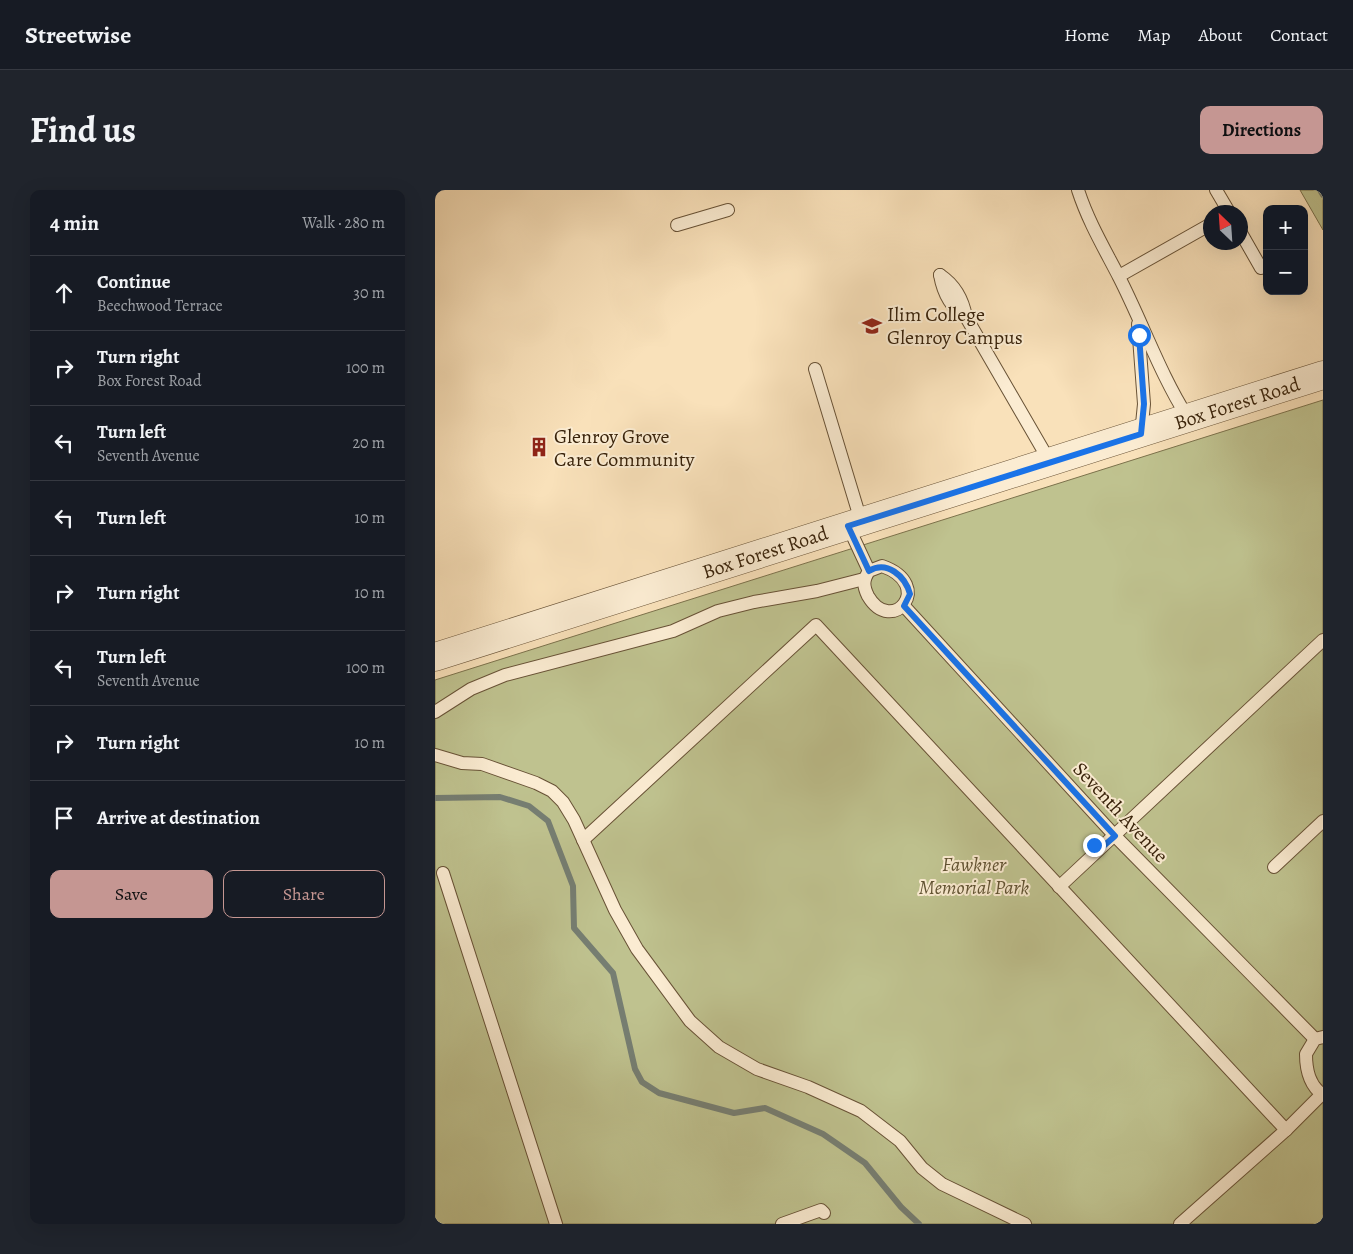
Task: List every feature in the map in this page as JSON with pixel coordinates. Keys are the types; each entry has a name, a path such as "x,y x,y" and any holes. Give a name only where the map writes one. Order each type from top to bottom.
{"street":[{"name":"Box Forest Road","path":"435,657 1323,375"}],"lane":[{"path":"1078,190 1091,225 1119,276 1174,396 1188,418"},
{"path":"1216,190 1225,205"},
{"path":"677,226 727,210"},
{"path":"1119,276 1203,229"},
{"path":"1248,245 1261,268"},
{"path":"1137,317 1144,404 1141,434"},
{"path":"966,318 1050,462"},
{"path":"435,712 471,689 505,675 673,631 718,611 754,602 817,591 867,575 882,566 891,569 907,586 910,594 904,606 889,611 876,606 866,591 867,575 815,369"},
{"name":"Seventh Avenue","path":"904,606 1115,836 1319,1038"},
{"path":"583,840 816,625 1286,1130"},
{"path":"1059,887 1097,848 1115,836 1323,640"},
{"path":"435,755 462,763 482,764 552,791 568,808 615,910 640,955 690,1020 719,1047 757,1069 808,1087 861,1111 900,1141 922,1168 942,1184 1025,1224"},
{"path":"1274,867 1323,820"},
{"path":"443,874 557,1224"},
{"path":"1180,1224 1286,1130 1322,1094 1316,1090 1306,1066 1306,1054 1319,1038"},
{"path":"782,1224 821,1210 825,1213"}],"green space":[{"path":"1300,190 1323,190 1323,230"},
{"name":"Fawkner Memorial Park","path":"1323,400 1323,1224 435,1224 435,680"}],"waterway":[{"path":"1320,190 1323,195"},
{"path":"435,798 500,797 529,806 548,821 573,886 574,928 613,973 635,1069 642,1082 659,1093 734,1113 765,1108 823,1134 865,1163 901,1207 919,1224"}],"place":[{"name":"Ilim College Glenroy Campus","path":"872,326"},
{"name":"Glenroy Grove Care Community","path":"539,447"}],"route":[{"path":"1094,845 1099,850 1115,836 977,683 904,606 910,594 900,577 891,569 882,566 869,571 848,526 1141,434 1144,404 1139,335"}]}
